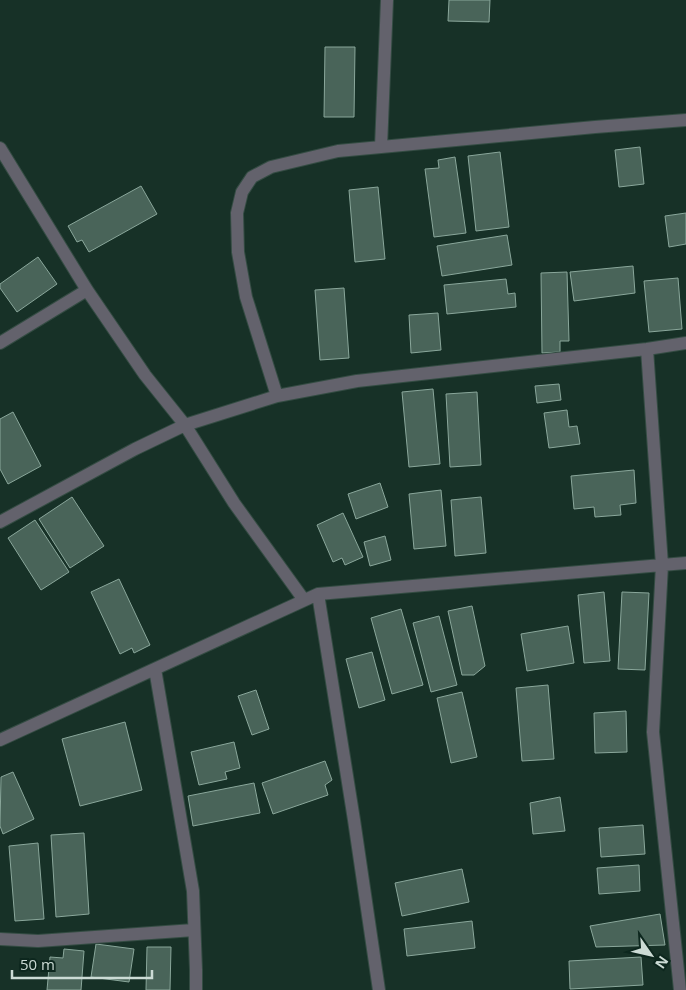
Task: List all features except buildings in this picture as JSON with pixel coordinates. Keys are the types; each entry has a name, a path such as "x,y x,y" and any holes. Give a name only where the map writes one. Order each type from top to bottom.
{"street":[{"path":"381,146 387,0"},
{"path":"276,396 246,297 238,252 237,213 242,192 252,177 271,166 338,151 686,120"},
{"path":"0,148 87,290 145,375 185,425 234,503 304,600"},
{"path":"0,343 87,290"},
{"path":"0,522 185,425 276,396 357,381 686,343"},
{"path":"647,349 662,565 654,732 680,990"},
{"path":"0,740 318,594 686,563"},
{"path":"318,594 379,990"},
{"path":"155,669 193,891 196,990"},
{"path":"0,939 38,941 194,930"}]}
